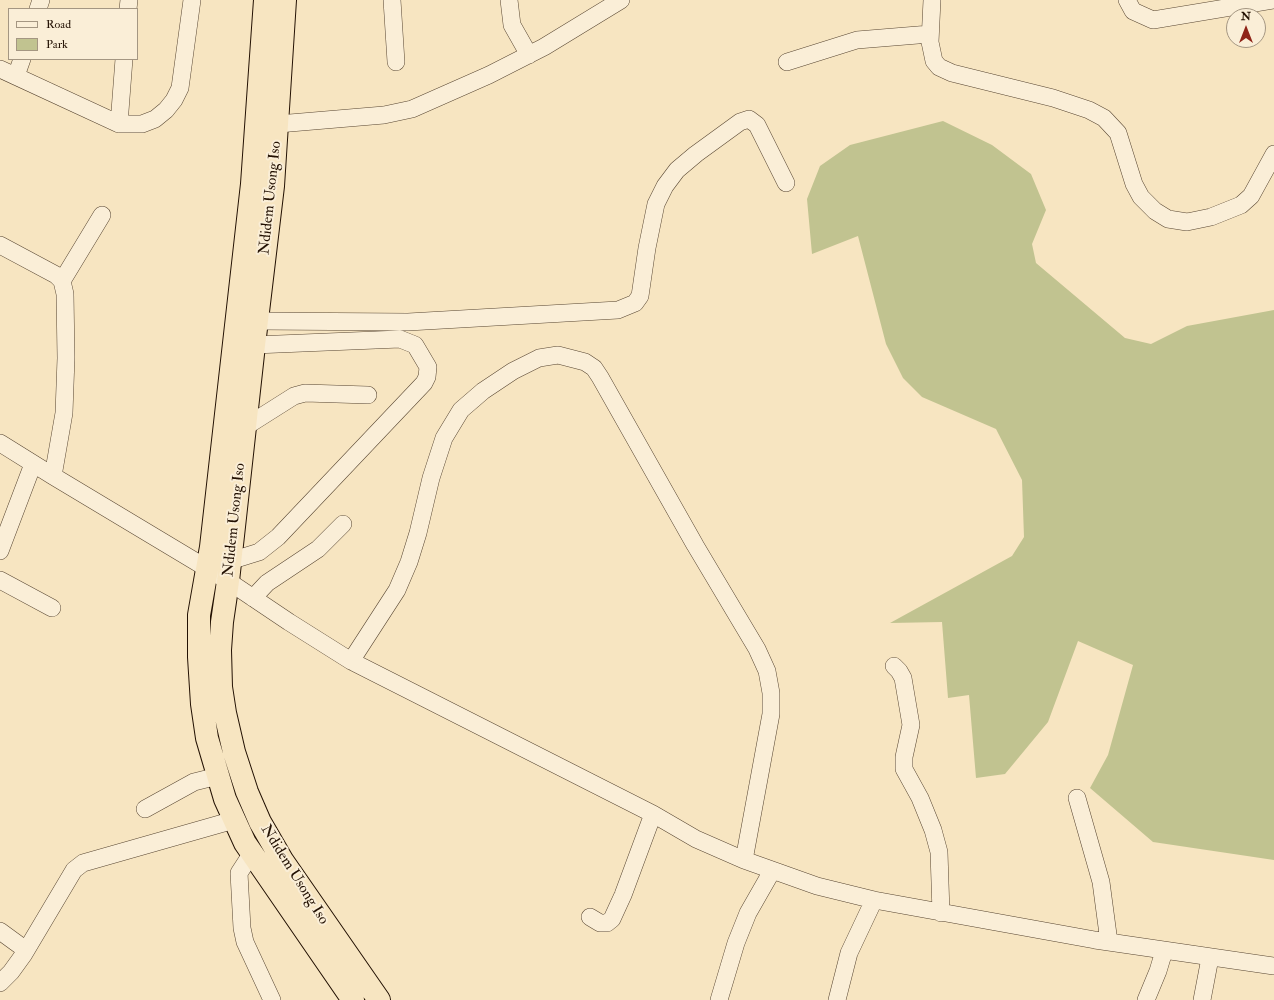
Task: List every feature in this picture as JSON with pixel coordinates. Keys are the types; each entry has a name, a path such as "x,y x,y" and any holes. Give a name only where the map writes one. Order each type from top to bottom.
{"highway":[{"name":"Ndidem Usong Iso","path":"266,0 252,184 211,547 199,615 199,657 202,704 207,738 225,799 245,843 353,1000"},
{"name":"Ndidem Usong Iso","path":"285,0 273,186 220,650 221,687 234,752 247,792 260,822 282,860 379,1000"}],"street":[{"path":"0,69 119,124 142,124 155,119 166,110 174,100 180,88 192,0"},
{"path":"392,0 396,62"},
{"path":"509,0 510,19 512,25 529,55"},
{"path":"278,124 384,115 412,109 489,75 529,55 622,0"},
{"path":"932,0 930,34 931,52 934,61 939,67 952,73 1053,98 1089,110 1104,118 1118,133 1134,184 1141,197 1155,211 1168,219 1187,222 1211,217 1241,205 1251,196 1274,154"},
{"path":"1127,0 1133,11 1153,20 1274,0"},
{"path":"787,62 857,40 930,34"},
{"path":"16,76 22,60"},
{"path":"119,124 124,60"},
{"path":"257,322 408,322 618,310 635,303 640,296 647,248 656,204 677,170 696,154 740,122 749,119 757,125 786,183"},
{"path":"62,281 102,215"},
{"path":"0,246 56,275 62,281 65,294 66,337 64,413 53,476"},
{"path":"0,443 206,569 229,571 259,552 278,537 424,383 428,368 414,345 400,339 254,345"},
{"path":"351,661 396,590 410,562 431,478 444,438 461,410 513,371 539,358 558,355 584,362 594,368 600,377 695,545 758,650 767,671 771,693 771,714 744,860"},
{"path":"245,426 294,396 305,393 368,396"},
{"path":"0,551 33,464"},
{"path":"253,598 267,583 318,550 343,524"},
{"path":"229,571 253,598 351,661 652,814 696,839 772,871 817,886 874,900 941,913 1164,951 1274,966"},
{"path":"0,580 52,608"},
{"path":"894,666 903,678 911,725 904,757 904,769 920,798 935,837 941,869 941,913"},
{"path":"145,809 194,782 218,776"},
{"path":"1077,798 1101,882 1109,942"},
{"path":"590,917 600,923 607,923 612,919 623,895 652,814"},
{"path":"0,983 11,972 26,950 74,870 83,863 234,820"},
{"path":"252,853 239,873 242,928 245,942 272,1000"},
{"path":"718,1000 733,950 748,913 772,871"},
{"path":"837,1000 849,953 874,900"},
{"path":"0,932 26,950"},
{"path":"1146,1000 1158,971 1164,951"},
{"path":"1202,1000 1210,958"}],"green space":[{"path":"943,121 992,145 1031,174 1046,210 1032,244 1036,263 1125,338 1151,344 1187,326 1274,310 1274,860 1153,842 1090,788 1108,755 1133,665 1078,641 1048,722 1005,774 976,778 969,695 948,698 942,622 890,623 1012,556 1024,537 1022,480 996,429 922,397 903,378 886,344 858,236 812,254 807,199 820,166 850,145"}]}
